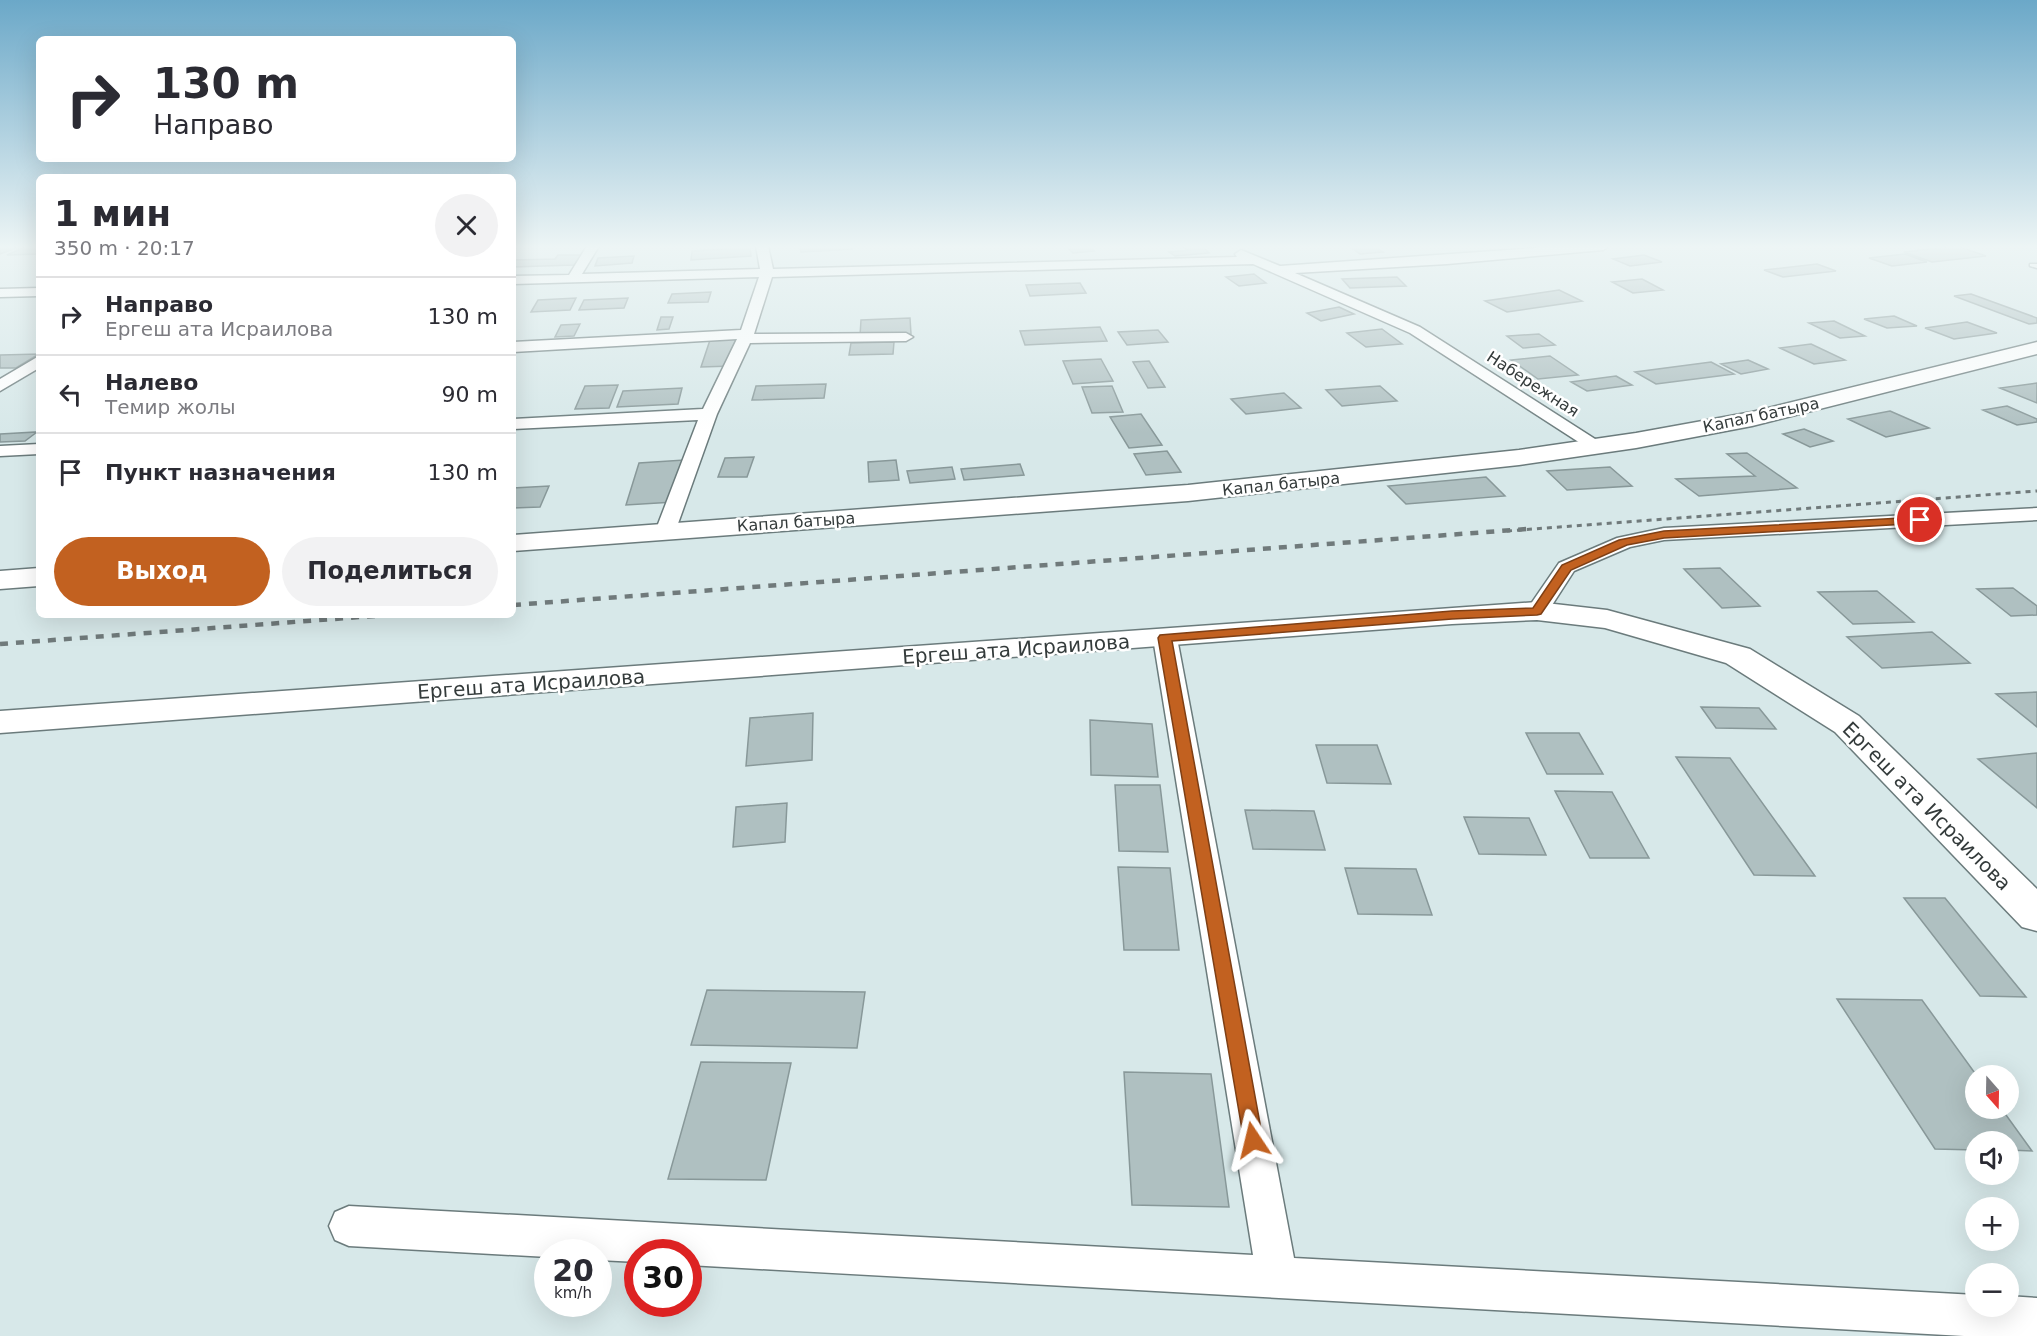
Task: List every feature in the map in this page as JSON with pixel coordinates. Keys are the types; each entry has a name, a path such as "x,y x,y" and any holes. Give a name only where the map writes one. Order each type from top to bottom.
{"main road":[{"name":"Капал батыра","path":"516,543 1168,495 1410,471 1597,446 1750,420 1881,389 2037,348"},
{"path":"0,580 36,577"},
{"name":"Ергеш ата Исраилова","path":"0,722 1165,638 1452,615 1537,611 1607,619 1738,656 1847,724 2037,915"}],"street":[{"path":"665,532 709,414 746,336 755,308"},
{"name":"Набережная","path":"1364,308 1415,330 1597,446"},
{"path":"516,347 746,336 906,337"},
{"path":"0,386 36,363"},
{"path":"20,374 36,373"},
{"path":"516,424 709,414"},
{"path":"0,451 36,449"},
{"path":"1537,611 1566,567 1623,542 1664,534 2037,514"},
{"path":"1165,638 1277,1277"},
{"path":"349,1226 2037,1319"}],"building":[{"path":"533,308 571,308 570,310 531,312"},
{"path":"580,308 616,308 579,310"},
{"path":"1342,308 1354,314 1321,321 1307,313"},
{"path":"1500,308 1532,308 1507,312"},
{"path":"1987,308 2010,308 2037,318 2037,323 2029,324"},
{"path":"1894,316 1917,326 1887,328 1864,319"},
{"path":"661,317 673,317 669,329 657,330"},
{"path":"910,318 911,334 860,336 861,320"},
{"path":"1834,321 1865,336 1840,338 1809,323"},
{"path":"1967,322 1997,333 1954,339 1925,328"},
{"path":"580,324 574,336 555,337 561,325"},
{"path":"1100,327 1107,341 1025,345 1020,331"},
{"path":"1382,329 1402,344 1366,347 1347,333"},
{"path":"1158,330 1168,342 1127,345 1118,332"},
{"path":"1539,334 1555,345 1523,348 1507,336"},
{"path":"739,339 732,366 701,367 710,340"},
{"path":"894,342 893,354 849,355 851,343"},
{"path":"1811,344 1845,360 1814,364 1780,348"},
{"path":"36,354 16,368 0,368 0,355"},
{"path":"1550,356 1578,375 1538,379 1511,360"},
{"path":"1101,359 1113,381 1073,384 1063,361"},
{"path":"1748,360 1768,369 1741,374 1721,364"},
{"path":"1149,361 1165,387 1148,388 1133,362"},
{"path":"1711,362 1734,374 1656,384 1635,372"},
{"path":"1616,376 1632,385 1587,391 1571,382"},
{"path":"2037,383 2037,403 2000,388"},
{"path":"826,384 824,398 752,400 756,386"},
{"path":"618,385 609,408 575,409 585,386"},
{"path":"1112,386 1123,412 1092,413 1082,387"},
{"path":"1380,386 1397,401 1342,406 1326,390"},
{"path":"682,388 678,404 617,407 623,391"},
{"path":"1284,393 1301,408 1246,414 1231,399"},
{"path":"2007,406 2037,419 2037,422 2017,425 1983,410"},
{"path":"1890,411 1929,428 1886,437 1848,419"},
{"path":"1141,414 1162,445 1129,448 1110,417"},
{"path":"1804,429 1833,441 1810,447 1783,434"},
{"path":"36,432 25,441 0,442 0,434"},
{"path":"1167,451 1181,472 1146,475 1134,454"},
{"path":"1747,453 1797,488 1699,496 1676,479 1755,476 1727,454"},
{"path":"754,457 747,477 718,477 725,458"},
{"path":"684,460 674,502 626,505 639,463"},
{"path":"896,460 899,480 869,482 868,462"},
{"path":"1020,464 1024,475 964,480 961,469"},
{"path":"952,467 955,479 910,483 907,471"},
{"path":"1610,467 1632,486 1567,490 1547,471"},
{"path":"1486,477 1505,496 1406,504 1388,486"},
{"path":"549,486 540,507 516,508 516,488"},
{"path":"1720,568 1760,606 1722,608 1684,569"},
{"path":"2013,588 2037,606 2037,615 2011,616 1977,589"},
{"path":"1877,591 1914,622 1853,624 1818,592"},
{"path":"1932,632 1970,663 1882,668 1847,637"},
{"path":"2037,692 2037,727 1996,694"},
{"path":"1701,707 1759,708 1776,729 1716,728"},
{"path":"813,713 812,760 746,766 750,718"},
{"path":"1090,720 1152,724 1158,777 1091,775"},
{"path":"1526,733 1579,733 1603,774 1547,774"},
{"path":"1316,745 1377,745 1391,784 1327,783"},
{"path":"2037,753 2037,808 1978,759"},
{"path":"1676,757 1730,758 1815,876 1754,875"},
{"path":"1115,785 1160,785 1168,852 1119,851"},
{"path":"1555,791 1612,792 1649,858 1590,858"},
{"path":"787,803 785,842 733,847 736,807"},
{"path":"1245,810 1314,811 1325,850 1253,849"},
{"path":"1464,817 1529,818 1546,855 1479,854"},
{"path":"1118,867 1170,868 1179,950 1124,950"},
{"path":"1345,868 1416,869 1432,915 1358,914"},
{"path":"1904,898 1945,898 2026,997 1980,996"},
{"path":"707,990 865,992 857,1048 691,1045"},
{"path":"1837,999 1922,1000 1969,1065 1965,1065 1965,1119 2009,1119 2018,1131 1965,1131 1965,1150 1935,1149"},
{"path":"701,1062 791,1063 766,1180 668,1179"},
{"path":"1124,1072 1211,1074 1229,1207 1132,1205"},
{"path":"2019,1133 2032,1151 2019,1150"}],"railway":[{"path":"1507,531 2037,491"},
{"path":"516,605 1527,529"},
{"path":"0,644 347,618"}],"route":[{"path":"1253,1140 1165,638 1452,615 1537,611 1566,567 1623,542 1664,534 1920,520"}]}
